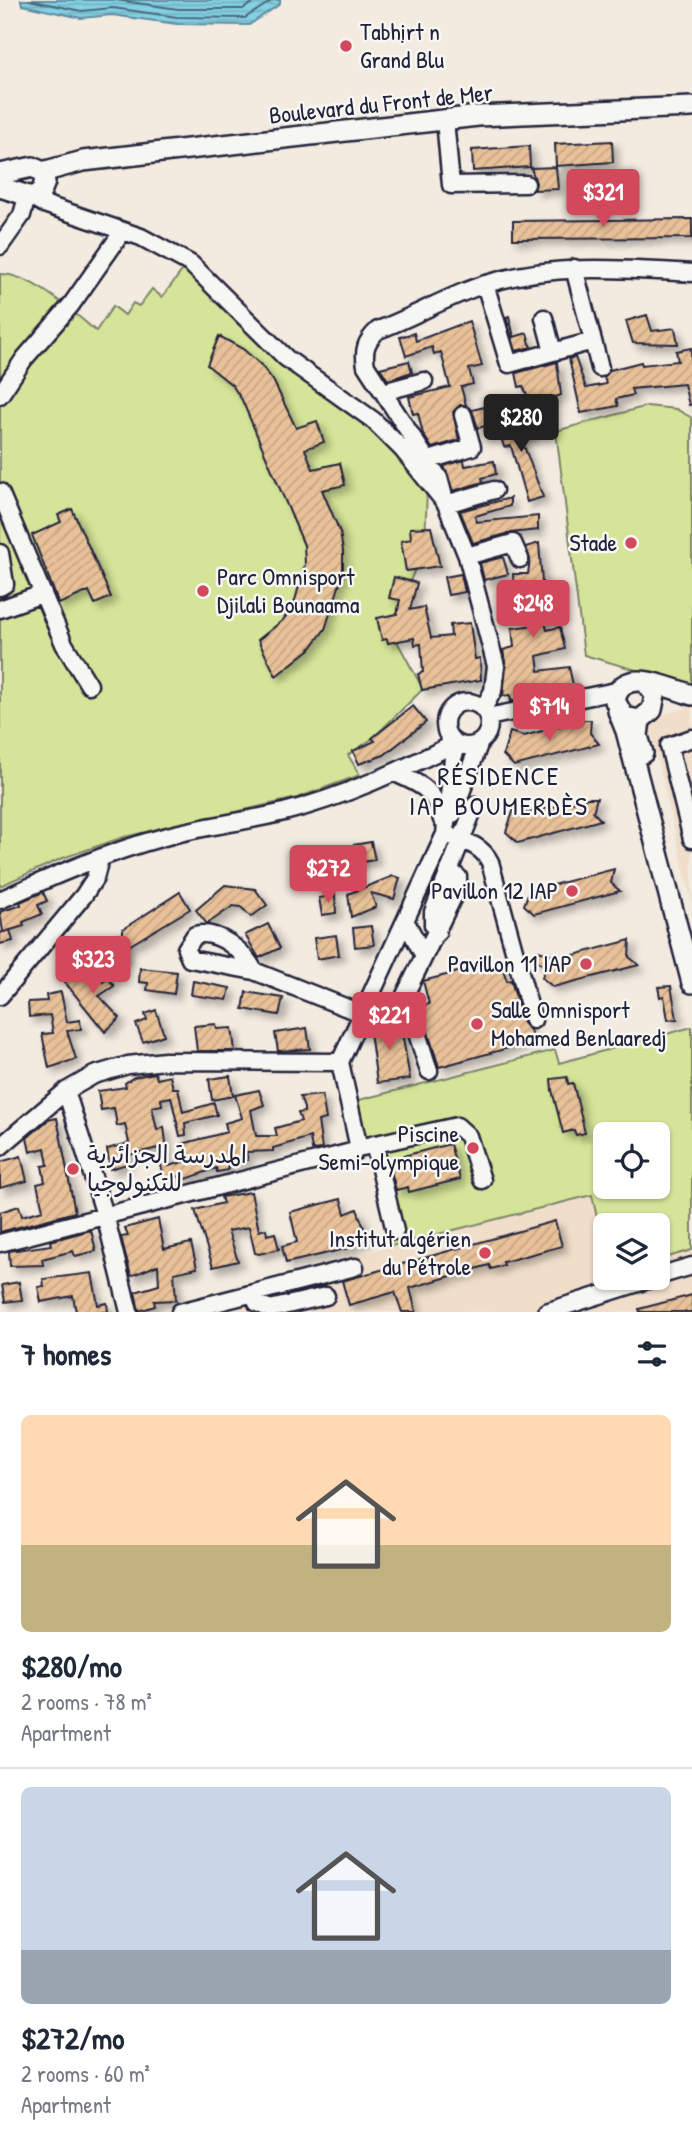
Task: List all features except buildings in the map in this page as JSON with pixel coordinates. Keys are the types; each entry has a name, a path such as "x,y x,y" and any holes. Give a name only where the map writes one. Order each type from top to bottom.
{"main road":[{"name":"Boulevard du Front de Mer","path":"27,189 76,162 445,120 692,107"},
{"path":"9,172 15,181 27,189"},
{"path":"692,697 646,683 626,681 617,701 692,983"},
{"path":"646,683 655,695 638,736 692,940"},
{"path":"617,701 624,717 646,715 692,697"}],"street":[{"path":"445,120 451,185 526,184"},
{"path":"0,246 22,215 27,189 72,214 168,249 211,280 286,358 373,420 402,449 446,504"},
{"path":"0,395 24,359 72,305 123,231"},
{"path":"453,837 480,741 488,729 486,713 493,691 496,666 467,556 446,504 439,478 366,366 364,356 369,337 378,330 485,284 574,268 692,273"},
{"path":"574,268 600,368"},
{"path":"485,284 509,364 593,341"},
{"path":"544,318 553,352"},
{"path":"383,392 424,381"},
{"path":"426,461 472,447 463,415"},
{"path":"446,504 494,490"},
{"path":"0,492 74,666 89,685"},
{"path":"467,556 513,543 520,559"},
{"path":"0,553 6,577 5,584 0,587 3,608 42,594"},
{"path":"429,1071 405,995 438,933 459,882 449,870 453,837 453,740 446,717 454,706 471,702 486,713 617,701"},
{"path":"692,738 669,746 692,839"},
{"path":"453,740 468,746 480,741"},
{"path":"0,900 162,837 307,805 400,771 453,740"},
{"path":"400,771 425,786 438,803 453,837 477,846 490,862 533,1020"},
{"path":"358,1148 340,1062 365,1015 406,922 453,837 475,805"},
{"path":"0,996 84,895 95,878 100,859"},
{"path":"406,922 424,956"},
{"path":"254,971 365,1015"},
{"path":"0,1147 66,1091 94,1075 128,1065 165,1061 340,1062"},
{"path":"66,1091 105,1215 129,1312"},
{"path":"0,1243 358,1148 457,1126 468,1136 482,1180"},
{"path":"374,1144 395,1231"},
{"path":"670,1272 692,1265"},
{"path":"180,1312 355,1267"},
{"path":"546,1312 615,1290"},
{"path":"254,1293 257,1304 270,1309 326,1296"}],"shaded area":[{"path":"692,706 692,904 648,719"},
{"name":"Institut algérien du Pétrole","path":"592,1195 596,1213 593,1213 593,1290 670,1290 670,1256 692,1250 692,1312 233,1312 228,1292 391,1246"}],"green space":[{"name":"Parc Omnisport Djilali Bounaama","path":"185,267 359,418 427,488 425,545 396,615 393,634 423,689 372,739 348,755 360,775 297,798 124,837 63,858 0,886 0,274 25,280 38,287 64,304 96,331 113,306 125,315 133,303 139,306 152,289 162,297"},
{"name":"Stade","path":"647,406 676,409 692,418 692,684 688,685 584,655 556,431"},
{"name":"Piscine Semi-olympique","path":"692,1027 692,1250 670,1256 670,1213 596,1213 592,1195 391,1246 355,1101 555,1050 559,1063"}],"water":[{"path":"21,0 280,0 280,4 249,25 177,24 112,15 81,18 22,5"}],"place":[{"name":"Tabḥirt n Grand Blu","path":"346,46"},
{"name":"Stade","path":"631,543"},
{"name":"Parc Omnisport Djilali Bounaama","path":"203,591"},
{"name":"Pavillon 12 IAP","path":"572,891"},
{"name":"Pavillon 11 IAP","path":"586,964"},
{"name":"Salle Omnisport Mohamed Benlaaredj","path":"477,1024"},
{"name":"Piscine Semi-olympique","path":"473,1148"},
{"name":"المدرسة الجزائرية للتكنولوجيا","path":"73,1169"},
{"name":"Institut algérien du Pétrole","path":"485,1253"}],"district":[{"name":"RÉSIDENCE IAP BOUMERDÈS","path":"499,791"}]}
